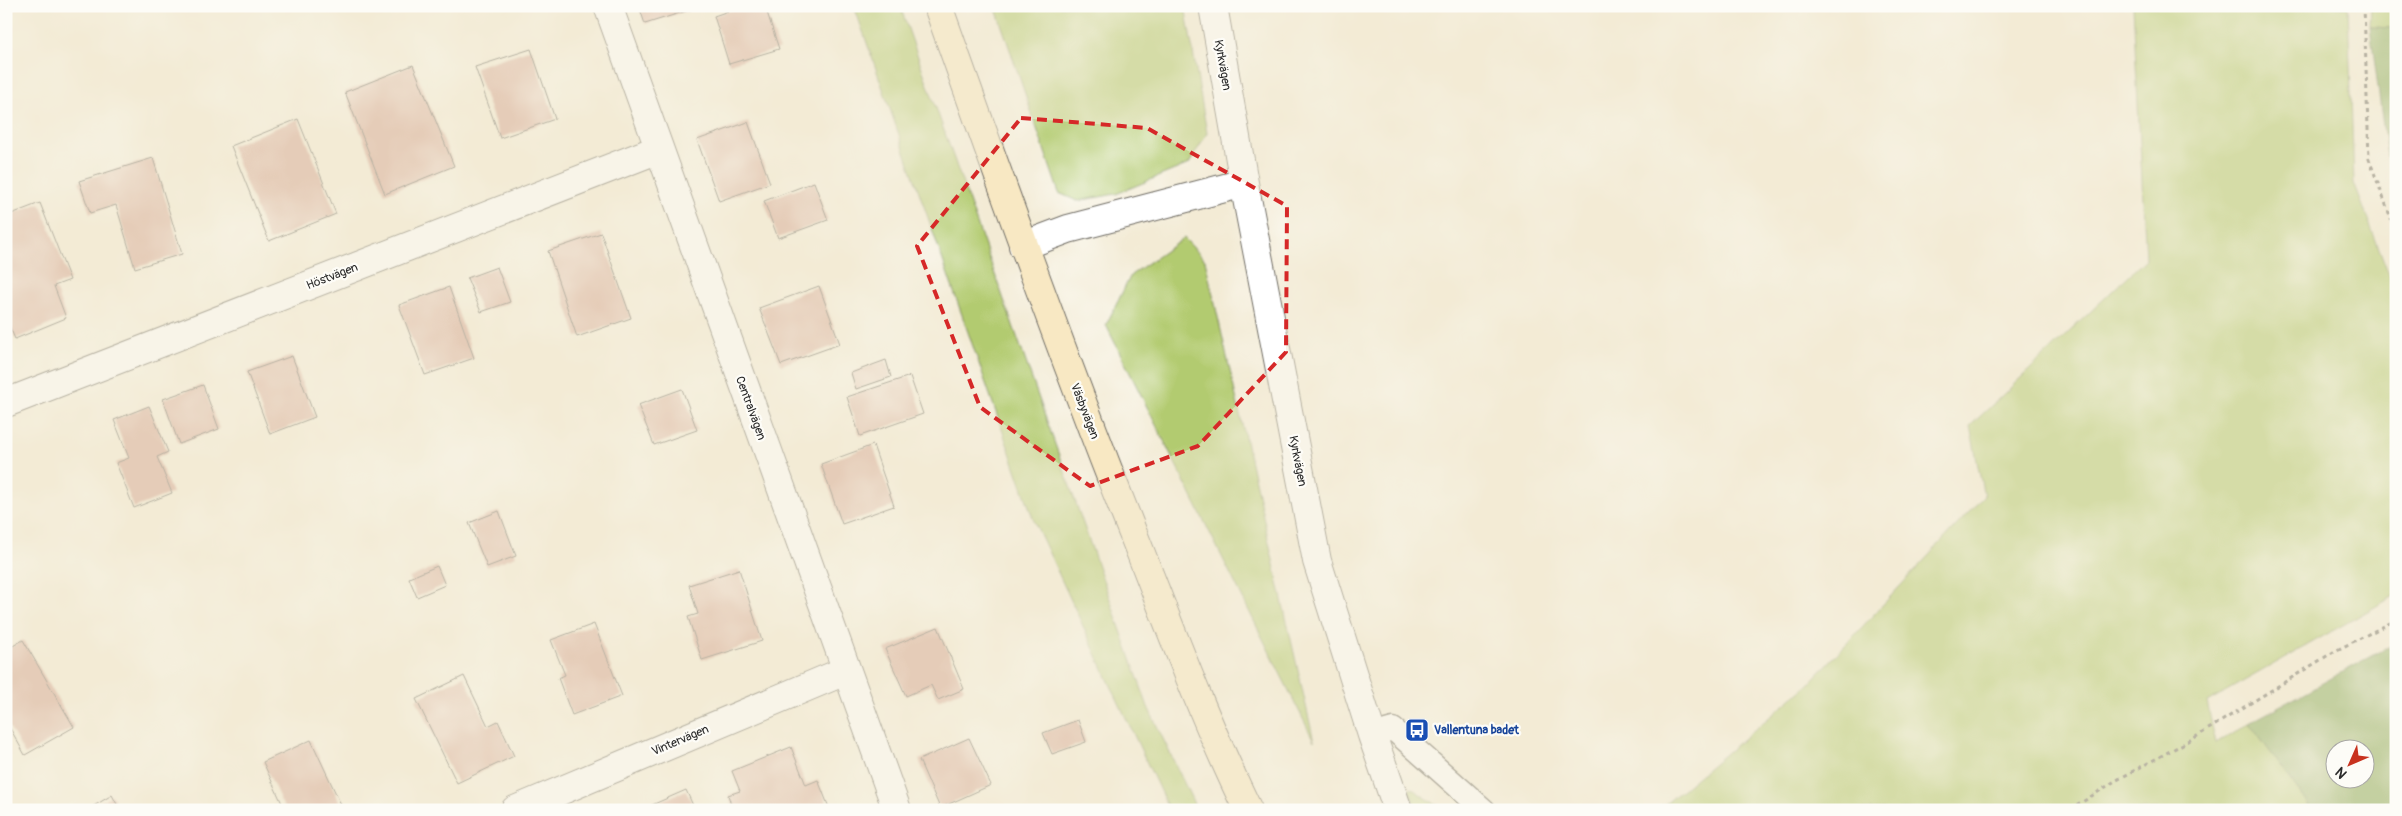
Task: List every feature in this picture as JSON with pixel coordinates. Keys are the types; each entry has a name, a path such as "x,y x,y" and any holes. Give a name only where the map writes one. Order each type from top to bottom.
{"main road":[{"name":"Väsbyvägen","path":"938,6 1085,414 1215,742 1248,810"}],"street":[{"name":"Centralvägen","path":"608,6 845,671 897,810"},
{"name":"Kyrkvägen","path":"1213,6 1244,183 1317,562 1398,810"},
{"name":"Höstvägen","path":"6,404 659,149"},
{"path":"1023,246 1068,229 1244,183"},
{"name":"Vintervägen","path":"515,810 845,671"}],"lane":[{"path":"1372,735 1393,729 1484,810"}],"path":[{"path":"2364,6 2369,159 2396,232"},
{"path":"2070,810 2116,780 2194,738 2335,651 2396,620"}],"highlighted area":[{"path":"1021,118 1147,128 1287,206 1286,352 1198,446 1090,486 980,407 917,246"}],"green space":[{"path":"854,6 900,6 1148,707 1197,810 1169,810 1034,521"},
{"path":"995,6 1185,6 1207,133 1189,164 1116,194 1077,201 1059,193"},
{"path":"2133,6 2348,6 2354,183 2396,293 2396,595 2207,702 2216,744 2249,723 2313,810 1658,810 1808,685 1984,496 1970,426 2146,259"},
{"path":"2371,6 2396,6 2396,28 2370,27"},
{"path":"2370,27 2396,28 2396,180 2387,157"},
{"path":"1184,238 1205,260 1314,741 1106,325 1131,275"},
{"path":"2396,643 2396,810 2313,810 2249,723"},
{"path":"1411,788 1444,810 1417,810 1409,791"}],"building":[{"path":"639,6 699,6 699,7 645,24"},
{"path":"743,6 765,6 779,49 729,64 714,16"},
{"path":"531,49 555,119 500,138 475,67"},
{"path":"413,65 454,166 385,194 345,92"},
{"path":"298,119 336,214 269,241 231,146"},
{"path":"748,122 770,183 719,201 697,140"},
{"path":"153,158 182,254 135,268 116,205 90,213 79,181"},
{"path":"814,182 828,220 778,238 764,201"},
{"path":"40,203 70,280 54,286 66,318 15,339 6,318 6,216"},
{"path":"601,233 631,318 577,337 548,251"},
{"path":"497,267 510,302 481,312 467,278"},
{"path":"819,286 840,344 781,365 759,308"},
{"path":"449,287 474,358 425,375 399,305"},
{"path":"292,356 315,417 270,434 247,372"},
{"path":"886,360 891,377 856,389 851,373"},
{"path":"910,376 923,414 860,436 847,397"},
{"path":"203,385 219,429 179,444 163,399"},
{"path":"682,389 697,430 654,445 638,405"},
{"path":"149,406 168,452 157,457 172,493 134,508 116,463 129,458 114,420"},
{"path":"873,445 894,506 842,524 821,464"},
{"path":"499,511 516,556 487,567 469,523"},
{"path":"437,566 445,585 417,597 409,578"},
{"path":"739,569 762,641 702,660 688,617 698,614 689,585"},
{"path":"594,624 622,696 572,715 558,678 565,675 551,640"},
{"path":"938,627 964,689 938,700 931,685 906,696 885,649"},
{"path":"23,640 74,727 25,755 6,721 6,650"},
{"path":"464,676 488,726 498,721 514,756 457,783 416,699"},
{"path":"1078,720 1086,742 1052,754 1043,733"},
{"path":"969,738 991,785 940,808 919,760"},
{"path":"311,740 343,809 285,810 263,762"},
{"path":"791,747 806,785 818,780 830,810 733,810 728,795 740,791 732,771"},
{"path":"686,790 695,810 646,810 645,808"},
{"path":"112,795 120,810 87,810"}],"place":[{"name":"Vallentuna badet","path":"1417,730"}]}
